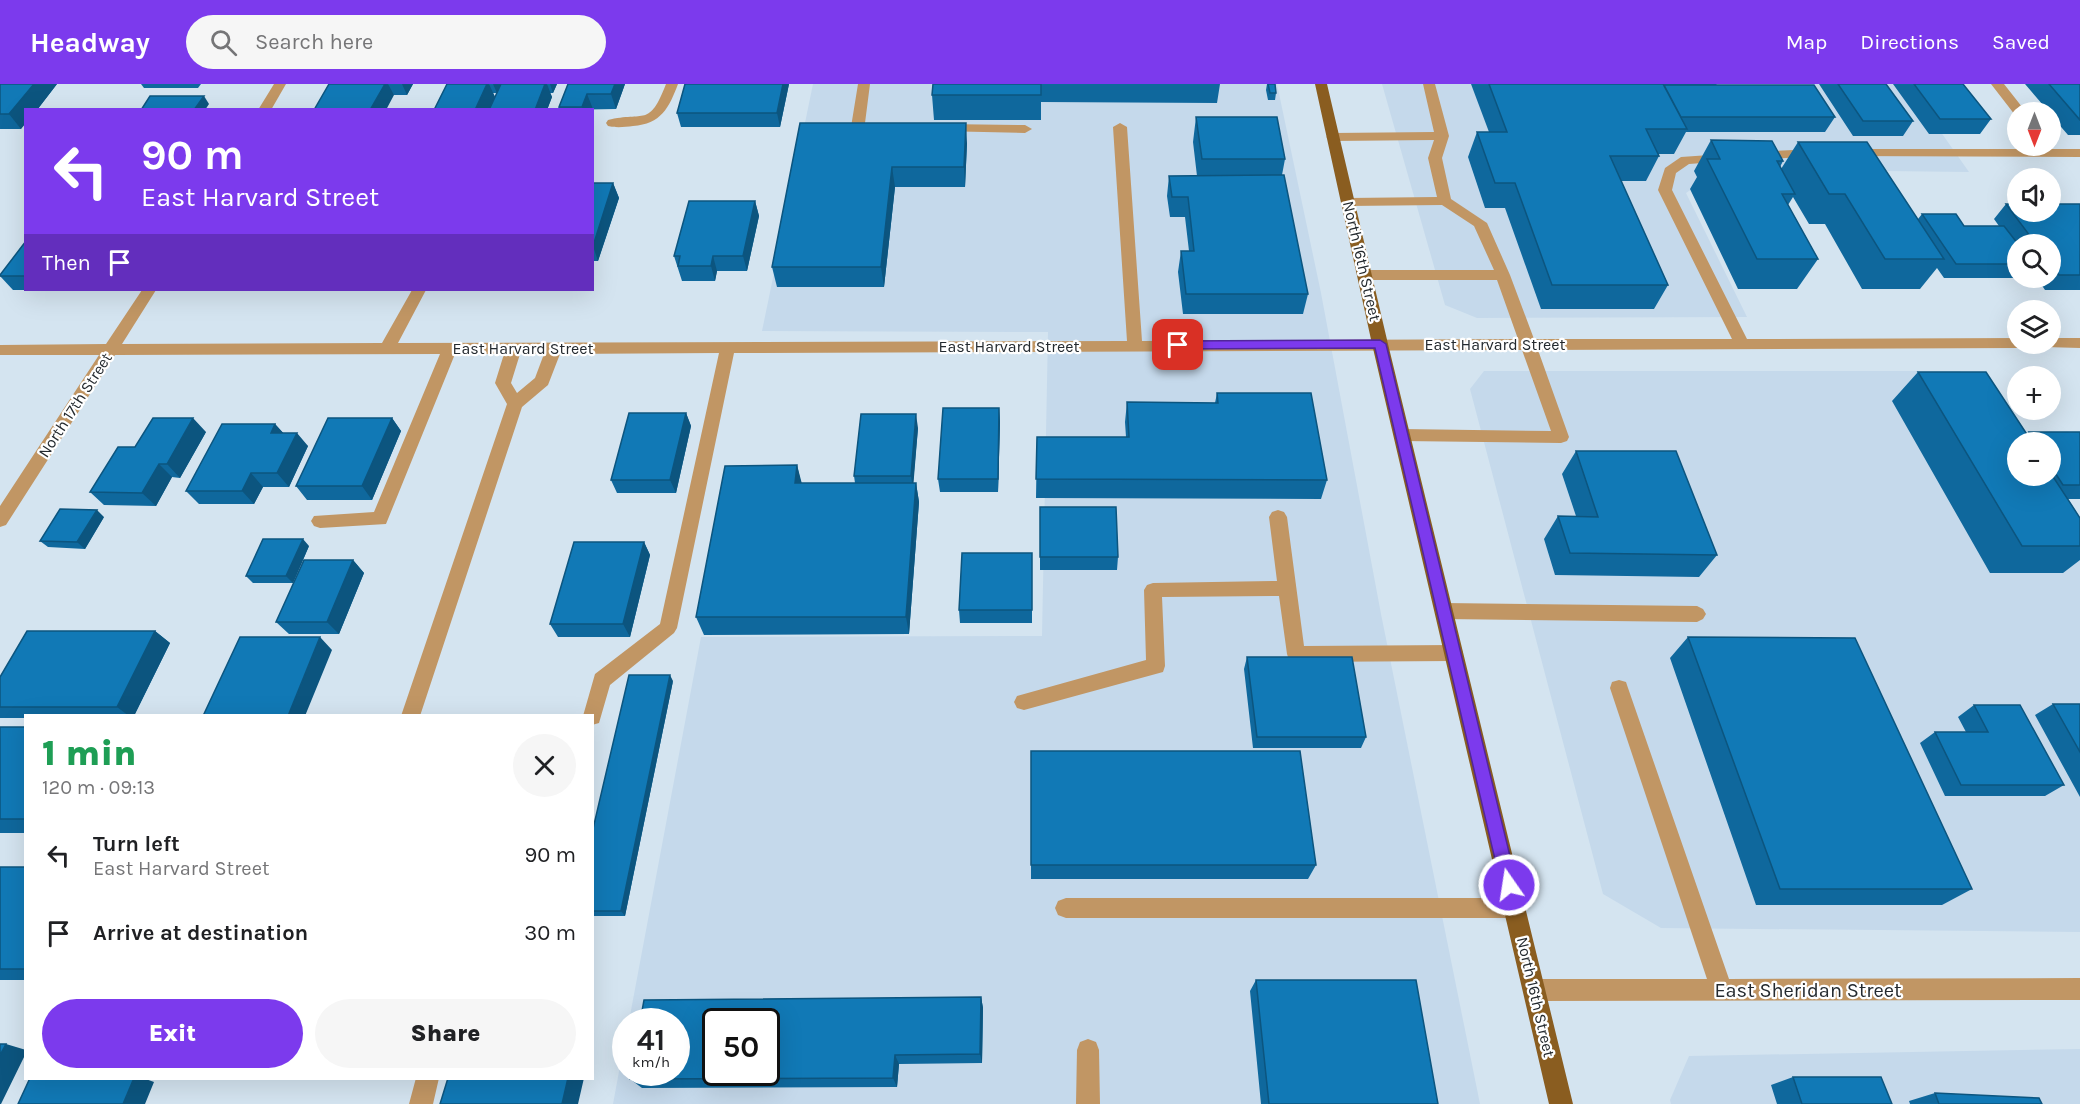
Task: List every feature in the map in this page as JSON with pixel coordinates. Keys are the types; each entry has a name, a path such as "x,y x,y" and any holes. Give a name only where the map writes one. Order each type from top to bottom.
{"main road":[{"name":"North 16th Street","path":"1321,84 1380,344 1562,1104"}],"street":[{"path":"265,108 280,84"},
{"path":"614,123 643,122 653,118 662,111 672,84"},
{"path":"864,84 858,127 894,127"},
{"path":"1429,84 1443,136 1435,158 1445,201"},
{"path":"1996,84 2011,102"},
{"path":"1120,127 1135,345"},
{"path":"930,128 1025,129"},
{"path":"1333,137 1443,136"},
{"path":"1742,344 1665,190 1670,171 1686,160 1809,153 2080,153"},
{"path":"1348,202 1445,201 1480,223 1503,275 1529,344 1561,438 1402,435"},
{"path":"1364,275 1503,275"},
{"name":"North 17th Street","path":"0,520 148,291"},
{"path":"387,349 419,291"},
{"name":"East Harvard Street","path":"0,350 2007,343"},
{"path":"2061,343 2080,343"},
{"path":"593,714 602,680 668,628 728,347"},
{"path":"320,520 380,519 450,348"},
{"path":"514,348 503,383 515,404"},
{"path":"411,714 515,404 542,381 554,348"},
{"path":"1278,517 1296,654 1454,653"},
{"path":"1024,702 1156,666 1153,590 1287,588"},
{"path":"1444,611 1697,614"},
{"path":"1619,688 1722,990"},
{"path":"1066,908 1515,908"},
{"name":"East Sheridan Street","path":"1535,990 2080,989"},
{"path":"1088,1050 1088,1104"},
{"path":"421,1104 427,1080"}],"shaded area":[{"path":"813,84 1277,84 1321,293 1381,614 1480,1104 613,1104 616,1086 690,1086 690,1008 631,1008 701,637 1042,636 1048,332 762,331"},
{"path":"1382,84 1907,84 1969,172 1721,169 1686,193 1747,317 1477,318 1445,305"},
{"path":"1484,371 1960,371 2007,444 2007,486 2026,486 2080,556 2080,932 1661,928 1603,894 1470,389"},
{"path":"2080,1049 2080,1104 1671,1104 1670,1100 1689,1056"}],"building":[{"path":"0,84 34,84 9,114 0,114"},
{"path":"329,84 385,84 371,108 315,108"},
{"path":"447,84 487,84 476,108 435,108"},
{"path":"501,84 545,84 536,108 490,108"},
{"path":"568,84 615,84 611,94 587,94 582,107 559,107"},
{"path":"685,84 783,84 777,113 677,113"},
{"path":"933,84 1041,84 1041,95 932,95"},
{"path":"1268,84 1275,84 1276,93 1270,93"},
{"path":"1489,84 1663,84 1687,129 1646,129 1659,156 1610,156 1668,285 1552,285 1515,183 1495,183 1477,132 1507,132"},
{"path":"1838,84 1886,84 1913,121 1863,121"},
{"path":"1914,84 1963,84 1991,119 1940,119"},
{"path":"2049,84 2080,84 2080,120"},
{"path":"1664,85 1814,85 1835,117 1681,117"},
{"path":"150,96 204,96 195,108 142,108"},
{"path":"1196,117 1277,117 1285,159 1202,159"},
{"path":"800,123 966,123 964,167 892,167 881,267 772,267"},
{"path":"1711,140 1772,141 1783,161 1777,161 1795,194 1782,194 1818,259 1757,259 1707,159 1720,159"},
{"path":"1798,142 1867,142 1944,259 1885,259 1845,194 1829,194"},
{"path":"1284,175 1308,294 1186,294 1181,251 1194,251 1188,197 1172,197 1169,176"},
{"path":"594,183 613,183 594,243"},
{"path":"689,201 755,201 743,256 713,256 711,266 678,266 680,256 674,256"},
{"path":"2061,204 2080,204 2080,275 2061,275 2061,234 2028,234 2020,222 2061,222"},
{"path":"1922,214 1956,214 1964,226 2004,226 2010,234 2007,234 2007,264 1956,264"},
{"path":"24,244 24,276 0,275"},
{"path":"1918,372 1986,372 2007,404 2007,420 2018,420 2025,432 2007,432 2007,486 2059,486 2080,518 2080,546 2022,546"},
{"path":"1217,393 1311,393 1327,480 1036,479 1037,437 1129,437 1127,402 1218,403"},
{"path":"943,408 999,408 998,479 938,479"},
{"path":"629,413 686,413 670,480 611,480"},
{"path":"861,414 916,414 911,476 854,476"},
{"path":"153,418 193,418 167,464 159,464 142,493 90,492 118,447 135,447"},
{"path":"328,418 392,418 362,486 296,486"},
{"path":"222,424 275,424 271,433 297,433 277,473 251,473 242,491 186,491"},
{"path":"2061,432 2080,432 2080,485 2063,485 2061,482"},
{"path":"1576,451 1676,451 1717,555 1570,553 1558,516 1598,517"},
{"path":"797,465 795,483 916,483 906,617 696,617 725,466"},
{"path":"1040,507 1116,507 1118,557 1040,557"},
{"path":"60,509 97,510 77,542 40,541"},
{"path":"263,539 303,539 286,576 246,576"},
{"path":"574,542 644,542 623,624 550,624"},
{"path":"962,553 1032,553 1032,610 959,610"},
{"path":"304,560 353,560 327,622 276,622"},
{"path":"27,631 155,631 117,707 0,707 0,677"},
{"path":"240,637 320,637 289,714 204,714"},
{"path":"1688,637 1855,638 1972,889 1780,889"},
{"path":"1247,657 1352,657 1366,737 1257,737"},
{"path":"629,675 670,675 621,911 594,911 594,824"},
{"path":"2053,704 2080,704 2080,752"},
{"path":"1974,705 2020,705 2064,785 1961,785 1935,732 1988,732"},
{"path":"0,727 24,727 24,819 0,819"},
{"path":"1031,751 1300,751 1316,865 1031,865"},
{"path":"0,867 24,867 24,969 0,969"},
{"path":"1256,980 1416,980 1438,1104 1269,1104"},
{"path":"981,997 980,1054 895,1055 893,1078 780,1078 780,1008 702,1008 702,1079 690,1079 690,1008 643,1008 644,1000"},
{"path":"0,1044 6,1044 0,1055"},
{"path":"1793,1077 1881,1077 1892,1104 1802,1104"},
{"path":"29,1080 133,1080 123,1104 18,1104"},
{"path":"447,1080 568,1080 562,1104 440,1104"},
{"path":"1935,1093 2039,1098 2042,1104 1939,1104"}],"route":[{"path":"1178,345 1380,344 1509,885"}]}
